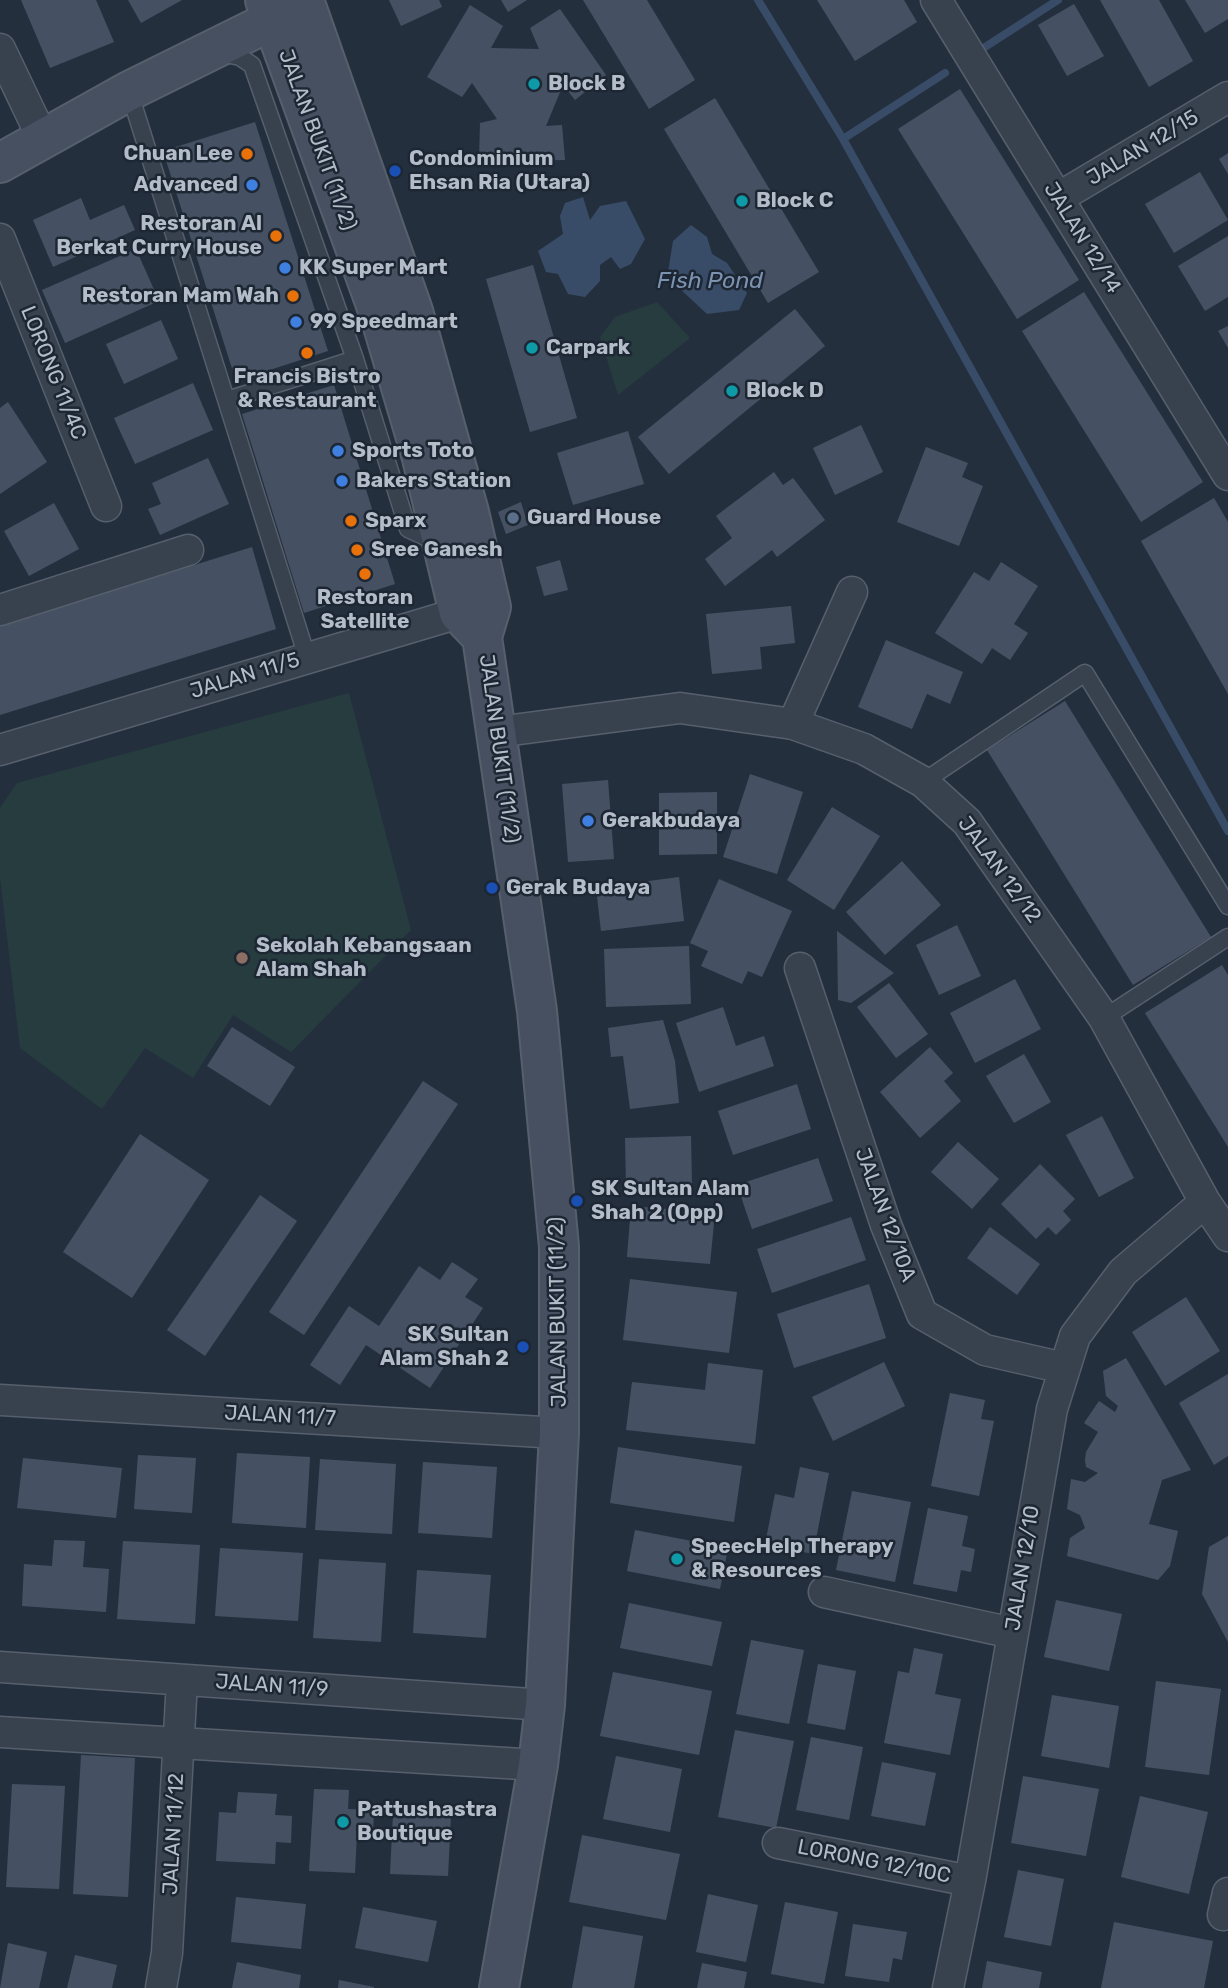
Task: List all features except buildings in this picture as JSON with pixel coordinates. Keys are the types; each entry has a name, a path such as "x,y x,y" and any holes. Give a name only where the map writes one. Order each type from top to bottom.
{"street":[{"name":"JALAN 12/14","path":"936,0 1228,475"},
{"path":"0,163 129,91 212,50 287,6"},
{"name":"JALAN BUKIT (11/2)","path":"287,6 422,458 443,546 477,619"},
{"name":"JALAN BUKIT (11/2)","path":"287,6 413,311 460,473 477,619 497,732 537,1011 559,1247 559,1433 545,1705 538,1765 499,1988"},
{"path":"0,50 42,138"},
{"name":"JALAN 12/15","path":"1058,198 1228,97"},
{"name":"LORONG 11/4C","path":"0,239 106,506"},
{"path":"0,610 188,550"},
{"path":"793,724 852,592"},
{"name":"JALAN 11/5","path":"0,750 307,657 477,619"},
{"name":"JALAN 12/12","path":"497,732 680,708 793,724 864,749 923,782 967,822 1104,1018 1205,1202 1227,1233"},
{"name":"JALAN 12/10A","path":"800,968 886,1224 922,1314 985,1350 1064,1368"},
{"name":"JALAN 12/10","path":"948,1988 970,1881 1049,1421 1074,1336 1123,1272 1205,1202"},
{"name":"JALAN 11/7","path":"0,1400 559,1433"},
{"path":"824,1592 1013,1633"},
{"name":"JALAN 11/9","path":"0,1667 545,1705"},
{"name":"JALAN 11/12","path":"161,1988 167,1953 183,1680"},
{"path":"0,1732 538,1765"},
{"name":"LORONG 12/10C","path":"778,1843 970,1881"}],"lane":[{"path":"212,50 240,57 252,65 355,359 408,529 443,546"},
{"path":"129,91 307,657"},
{"path":"227,400 355,359"},
{"path":"923,782 1085,673 1228,906"},
{"path":"1104,1018 1228,937"}],"green space":[{"path":"657,302 690,338 618,395 600,337 615,317"},
{"path":"349,693 411,930 291,1052 233,1015 193,1078 145,1048 102,1109 20,1048 0,877 0,808 17,783"}],"water":[{"path":"583,197 590,220 600,206 626,201 645,239 631,264 620,269 611,257 600,265 600,281 585,297 568,294 558,274 546,272 538,251 563,234 560,216 565,203"},
{"name":"Fish Pond","path":"691,225 707,237 712,254 727,263 747,293 739,310 707,314 678,287 668,272 673,241"}],"waterway":[{"path":"758,0 843,139 1228,831"},
{"path":"985,47 1058,0"},
{"path":"843,139 945,73"}],"place":[{"name":"Block B","path":"534,84"},
{"name":"Chuan Lee","path":"247,154"},
{"name":"Condominium Ehsan Ria (Utara)","path":"395,171"},
{"name":"Advanced","path":"252,185"},
{"name":"Block C","path":"742,201"},
{"name":"Restoran Al Berkat Curry House","path":"276,236"},
{"name":"KK Super Mart","path":"285,268"},
{"name":"Restoran Mam Wah","path":"293,296"},
{"name":"99 Speedmart","path":"296,322"},
{"name":"Carpark","path":"532,348"},
{"name":"Francis Bistro & Restaurant","path":"307,353"},
{"name":"Block D","path":"732,391"},
{"name":"Sports Toto","path":"338,451"},
{"name":"Bakers Station","path":"342,481"},
{"name":"Guard House","path":"513,518"},
{"name":"Sparx","path":"351,521"},
{"name":"Sree Ganesh","path":"357,550"},
{"name":"Restoran Satellite","path":"365,574"},
{"name":"Gerakbudaya","path":"588,821"},
{"name":"Gerak Budaya","path":"492,888"},
{"name":"Sekolah Kebangsaan Alam Shah","path":"242,958"},
{"name":"SK Sultan Alam Shah 2 (Opp)","path":"577,1201"},
{"name":"SK Sultan Alam Shah 2","path":"523,1347"},
{"name":"SpeecHelp Therapy & Resources","path":"677,1559"},
{"name":"Pattushastra Boutique","path":"343,1822"}]}
